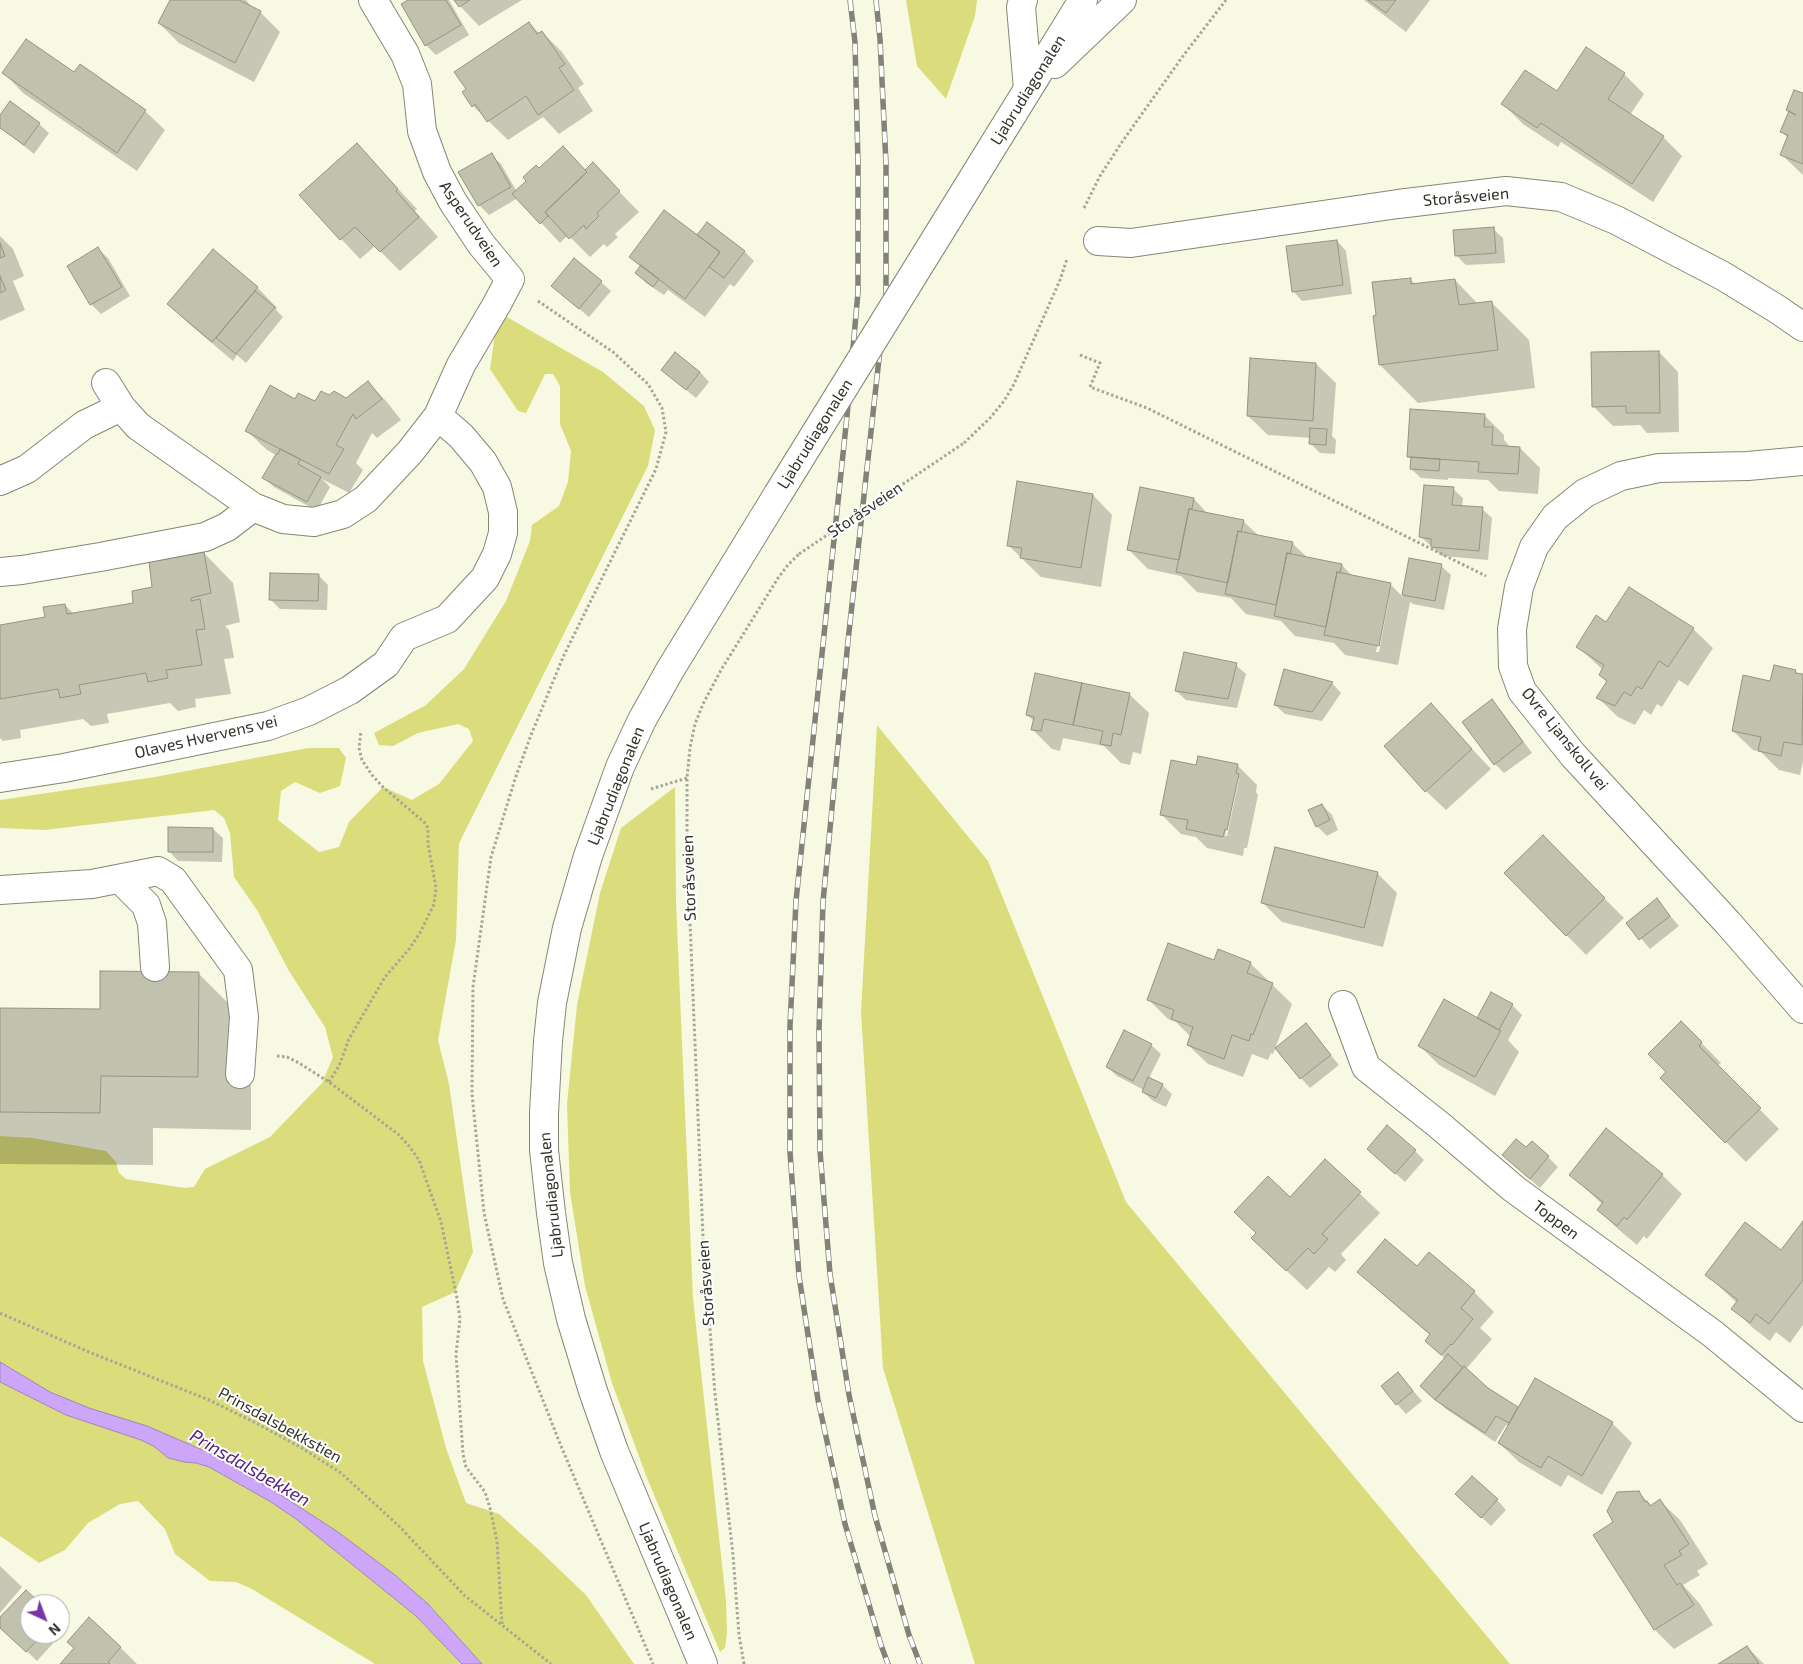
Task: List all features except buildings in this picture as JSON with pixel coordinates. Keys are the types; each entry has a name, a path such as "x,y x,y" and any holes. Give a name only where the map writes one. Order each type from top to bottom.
{"street":[{"name":"Asperudveien","path":"373,0 405,54 417,84 422,131 437,172 453,202 481,244 510,279 461,365 438,416"},
{"path":"1023,0 1021,7 1028,89"},
{"name":"Ljabrudiagonalen","path":"703,1664 614,1451 571,1319 558,1263 544,1150 544,1113 552,1003 567,928 588,856 620,768 642,720 670,670 1083,0"},
{"path":"1028,89 1122,0"},
{"name":"Storåsveien","path":"1098,241 1131,243 1398,204 1506,191 1561,197 1616,220 1723,276 1803,327"},
{"path":"106,383 120,407 138,426 254,507 282,519 306,522 314,522 343,514 366,499 410,452 438,416"},
{"path":"0,481 27,469 84,425 120,407"},
{"name":"Olaves Hvervens vei","path":"0,778 64,768 268,726 309,712 350,690 386,664 404,637 446,619 484,578 497,554 503,533 503,512 497,487 483,462 461,436 438,416"},
{"name":"Øvre Ljanskoll vei","path":"1803,461 1748,466 1659,468 1621,476 1585,493 1555,517 1534,547 1519,587 1512,629 1513,666 1522,691 1573,755 1728,923 1803,1009"},
{"path":"0,572 100,557 205,536 227,527 254,507"},
{"path":"0,890 92,884 158,870 173,880 238,970 244,1017 241,1063"},
{"path":"120,879 146,905 152,923 155,967"},
{"name":"Toppen","path":"1344,1005 1366,1067 1439,1125 1514,1189 1713,1334 1803,1408"}],"path":[{"path":"1083,210 1100,176 1122,142 1183,56 1226,0"},
{"name":"Storåsveien","path":"744,1664 739,1635 733,1555 715,1394 703,1238 687,849 687,778 695,724 721,670 788,564 799,554 964,443 990,418 1004,401 1022,368 1060,280 1068,256"},
{"name":"Asperudveien","path":"510,279 625,363"},
{"path":"1080,356 1100,363 1090,387 1147,408 1478,574 1519,587"},
{"path":"329,1082 339,1066 349,1039 385,977 410,948 421,931 434,904 436,888 428,844 428,828 424,822 383,787 372,775 362,760 359,748 361,731"},
{"path":"241,1063 287,1058 299,1063 329,1082 385,1125 409,1146 419,1160 441,1222 460,1319 456,1354 463,1454 466,1467 484,1492 490,1508 497,1542 502,1624"},
{"name":"Prinsdalsbekkstien","path":"0,1313 89,1352 209,1400 256,1422 302,1448 341,1473 400,1527 464,1595 551,1664"}],"shaded area":[{"path":"906,0 977,0 975,16 946,99 917,66"},
{"path":"505,316 603,372 644,406 655,430 648,466 459,843 456,940 438,1040 449,1084 473,1252 455,1292 422,1307 423,1361 446,1448 466,1503 499,1514 586,1595 634,1664 482,1664 428,1604 395,1575 338,1532 278,1493 205,1451 147,1426 89,1408 50,1392 0,1362 0,1136 33,1138 106,1151 116,1162 119,1173 126,1179 185,1188 194,1187 205,1169 270,1137 322,1083 333,1057 325,1027 289,971 257,910 234,877 230,833 224,818 214,810 44,830 0,828 0,800 155,777 308,748 339,748 346,758 340,786 320,793 295,782 281,791 278,820 319,852 339,847 349,822 383,787 412,800 439,784 473,741 469,729 458,724 418,733 393,746 379,745 374,733 426,705 464,669 506,601 530,541 532,525 559,506 568,482 571,451 560,424 560,386 553,374 545,374 526,413 518,411 490,369 497,320"},
{"path":"877,725 988,861 1126,1202 1510,1664 975,1664 883,1368 861,1012"},
{"path":"675,787 676,902 693,1298 726,1601 727,1632 725,1648 720,1652 647,1478 612,1383 585,1286 570,1192 567,1104 577,1005 600,893 621,828"},
{"path":"0,1362 50,1392 89,1408 147,1426 205,1451 278,1493 338,1532 395,1575 428,1604 482,1664 462,1664 416,1616 296,1519 271,1502 209,1467 168,1458 155,1447 141,1440 66,1415 0,1382"},
{"path":"0,1382 66,1415 141,1440 155,1447 168,1458 209,1467 271,1502 296,1519 416,1616 462,1664 375,1664 252,1589 236,1582 210,1581 175,1554 165,1529 138,1501 120,1504 88,1523 65,1550 39,1563 0,1536"}],"railway":[{"path":"850,0 855,42 858,163 858,292 847,416 796,901 790,1026 790,1152 799,1276 818,1400 845,1524 888,1664"},
{"path":"876,0 880,39 886,164 886,295 848,641 823,902 819,1030 820,1151 830,1274 849,1395 875,1516 909,1635 920,1664"}],"water label":[{"name":"Prinsdalsbekken","path":"250,1468"}]}
